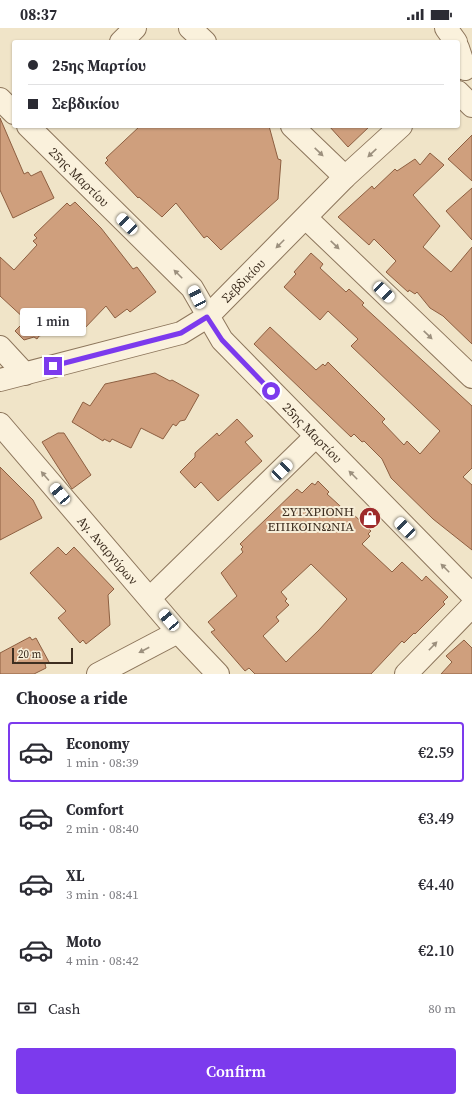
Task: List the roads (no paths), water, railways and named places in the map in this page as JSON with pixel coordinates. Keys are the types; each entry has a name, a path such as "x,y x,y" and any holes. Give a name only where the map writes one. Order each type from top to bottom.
{"street":[{"path":"123,40 135,28"},
{"path":"190,28 203,40"},
{"path":"446,28 455,40"},
{"path":"460,54 465,70"},
{"path":"460,94 472,106"},
{"path":"0,99 12,111"},
{"name":"25ης Μαρτίου","path":"34,128 192,288 207,317 222,340 316,438 472,596"},
{"path":"294,128 346,177"},
{"name":"Σεβδικίου","path":"0,380 181,333 207,317 346,177 398,128"},
{"path":"306,218 472,377"},
{"path":"0,347 25,374"},
{"name":"Αγ. Αναργύρων","path":"0,424 178,632 218,674"},
{"path":"150,598 316,438"},
{"path":"406,674 472,606"},
{"path":"98,674 178,632"}],"place":[{"name":"ΣΥΓΧΡΙΟΝΗ ΕΠΙΚΟΙΝΩΝΙΑ","path":"370,518"}]}
